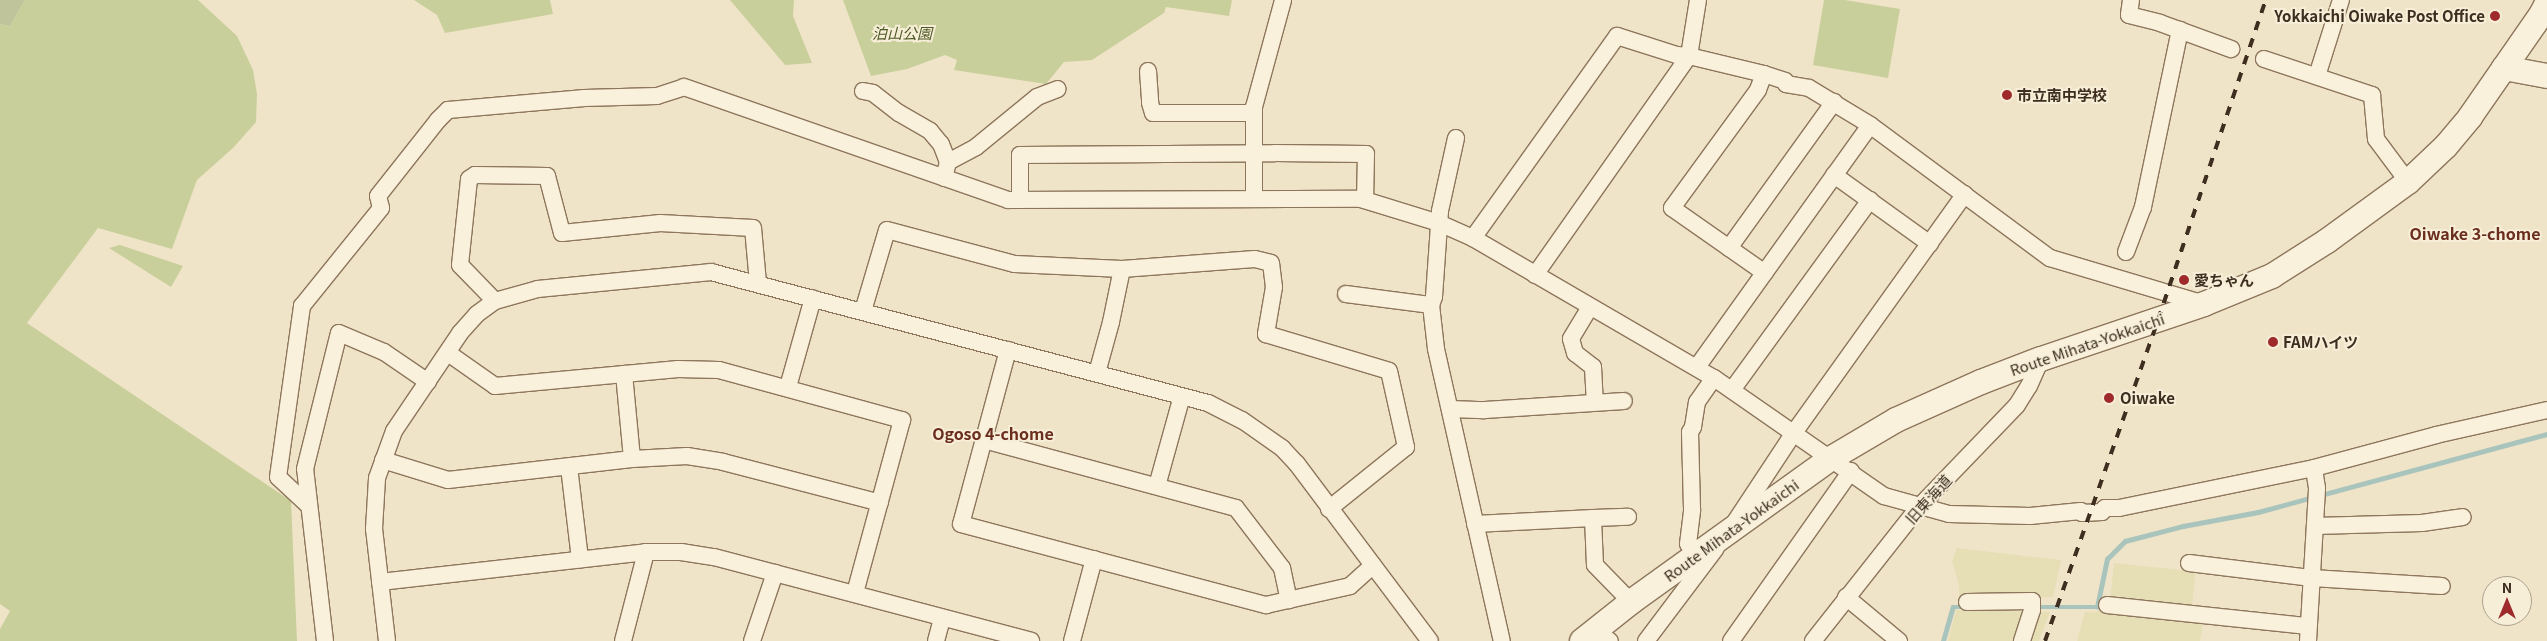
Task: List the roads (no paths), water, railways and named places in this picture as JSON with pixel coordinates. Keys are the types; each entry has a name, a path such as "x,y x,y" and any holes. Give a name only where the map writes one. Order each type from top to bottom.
{"main road":[{"name":"Route Mihata-Yokkaichi","path":"1596,638 1631,602 1830,459 1896,420 1981,382 2041,359 2204,304 2272,276 2374,208 2408,182 2446,146 2470,117 2541,15 2547,3"},
{"path":"2504,68 2547,76"}],"street":[{"path":"1254,198 1254,113 1283,0"},
{"path":"1535,275 1690,56 1698,0"},
{"path":"2131,0 2129,15 2180,30 2231,49"},
{"path":"2317,76 2341,0"},
{"path":"2126,252 2143,207 2180,30"},
{"path":"1473,238 1557,117 1617,36 1677,55 1690,56 1764,74 1785,80 1786,84 1809,88 1870,125 2050,258 2204,304"},
{"path":"2264,59 2372,95 2376,139 2408,182"},
{"path":"1148,71 1150,103 1153,113 1254,113"},
{"path":"1764,74 1758,90 1672,208 1765,273"},
{"path":"336,246 448,110 584,98 657,96 684,87 946,170 1008,200 1254,198 1365,200 1439,224 1473,238 1697,367 1830,459 1851,471 1884,496 1949,514 1991,515 2102,512 2105,508 2119,508 2314,468 2436,435 2547,410"},
{"path":"946,170 1037,97 1058,89"},
{"path":"863,91 873,93 930,132 941,144 946,170"},
{"path":"1729,248 1834,102"},
{"path":"1697,367 1870,125"},
{"path":"1456,138 1439,224 1432,305 1436,349 1502,641"},
{"path":"1020,200 1020,155 1366,154 1365,200"},
{"path":"494,301 460,266 468,179 475,175 546,176 562,233 660,223 752,228 758,283"},
{"path":"1834,175 1930,244"},
{"path":"1646,641 1728,532 1793,434 1965,194"},
{"path":"309,506 278,477 302,306 381,208 378,196"},
{"path":"1732,390 1870,200"},
{"path":"863,311 887,230 1015,264 1122,269 1255,259 1271,263 1274,287 1266,334 1389,371 1406,447 1329,509"},
{"path":"1097,374 1111,322 1122,269"},
{"path":"387,641 374,529 374,501 377,478 394,431 477,314 494,301 538,289 711,272 1208,403 1242,420 1282,448 1297,464 1430,641"},
{"path":"1346,294 1432,305"},
{"path":"788,388 813,298"},
{"path":"1590,307 1571,339 1575,353 1593,367 1595,402"},
{"path":"325,641 305,469 339,334 384,352 428,382"},
{"path":"1008,350 961,524 1266,606 1350,586 1373,565"},
{"path":"448,353 495,386 678,369 718,370 902,420 855,593"},
{"name":"旧東海道","path":"1813,641 1919,507 2017,404 2030,386 2041,359"},
{"path":"624,374 632,459"},
{"path":"1701,552 1688,544 1692,509 1690,432 1693,427 1697,402 1714,378"},
{"path":"1157,486 1182,396"},
{"path":"1450,409 1484,410 1595,402 1624,402"},
{"path":"984,440 1236,508 1282,568 1289,600"},
{"path":"383,460 448,480 632,459 687,456 722,462 880,503"},
{"path":"569,467 580,559"},
{"path":"2107,605 2308,634 2317,488 2314,468"},
{"path":"1731,641 1851,471"},
{"path":"1475,524 1628,517"},
{"path":"2315,526 2422,524 2463,517"},
{"path":"1593,518 1596,565 1631,602"},
{"path":"380,582 646,552 681,552 706,556 855,593 1031,641"},
{"path":"623,641 646,552"},
{"path":"1072,641 1094,559"},
{"path":"2189,563 2312,578 2442,586"},
{"path":"752,641 775,573"},
{"path":"1846,597 1899,641"},
{"path":"1967,602 2032,601 2032,610 2022,641"},
{"path":"936,641 942,618"}],"waterway":[{"path":"2040,607 2097,607 2107,559 2125,541 2183,526 2258,512 2547,434"},
{"path":"1943,641 1953,607 1967,607"}],"railway":[{"path":"2045,641 2158,320 2266,0"}],"place":[{"name":"Yokkaichi Oiwake Post Office","path":"2495,16"},
{"name":"市立南中学校","path":"2007,95"},
{"name":"愛ちゃん","path":"2184,280"},
{"name":"FAMハイツ","path":"2273,342"},
{"name":"Oiwake","path":"2109,398"}],"district":[{"name":"Oiwake 3-chome","path":"2475,233"},
{"name":"Ogoso 4-chome","path":"993,433"}],"park label":[{"name":"泊山公園","path":"902,33"}]}
